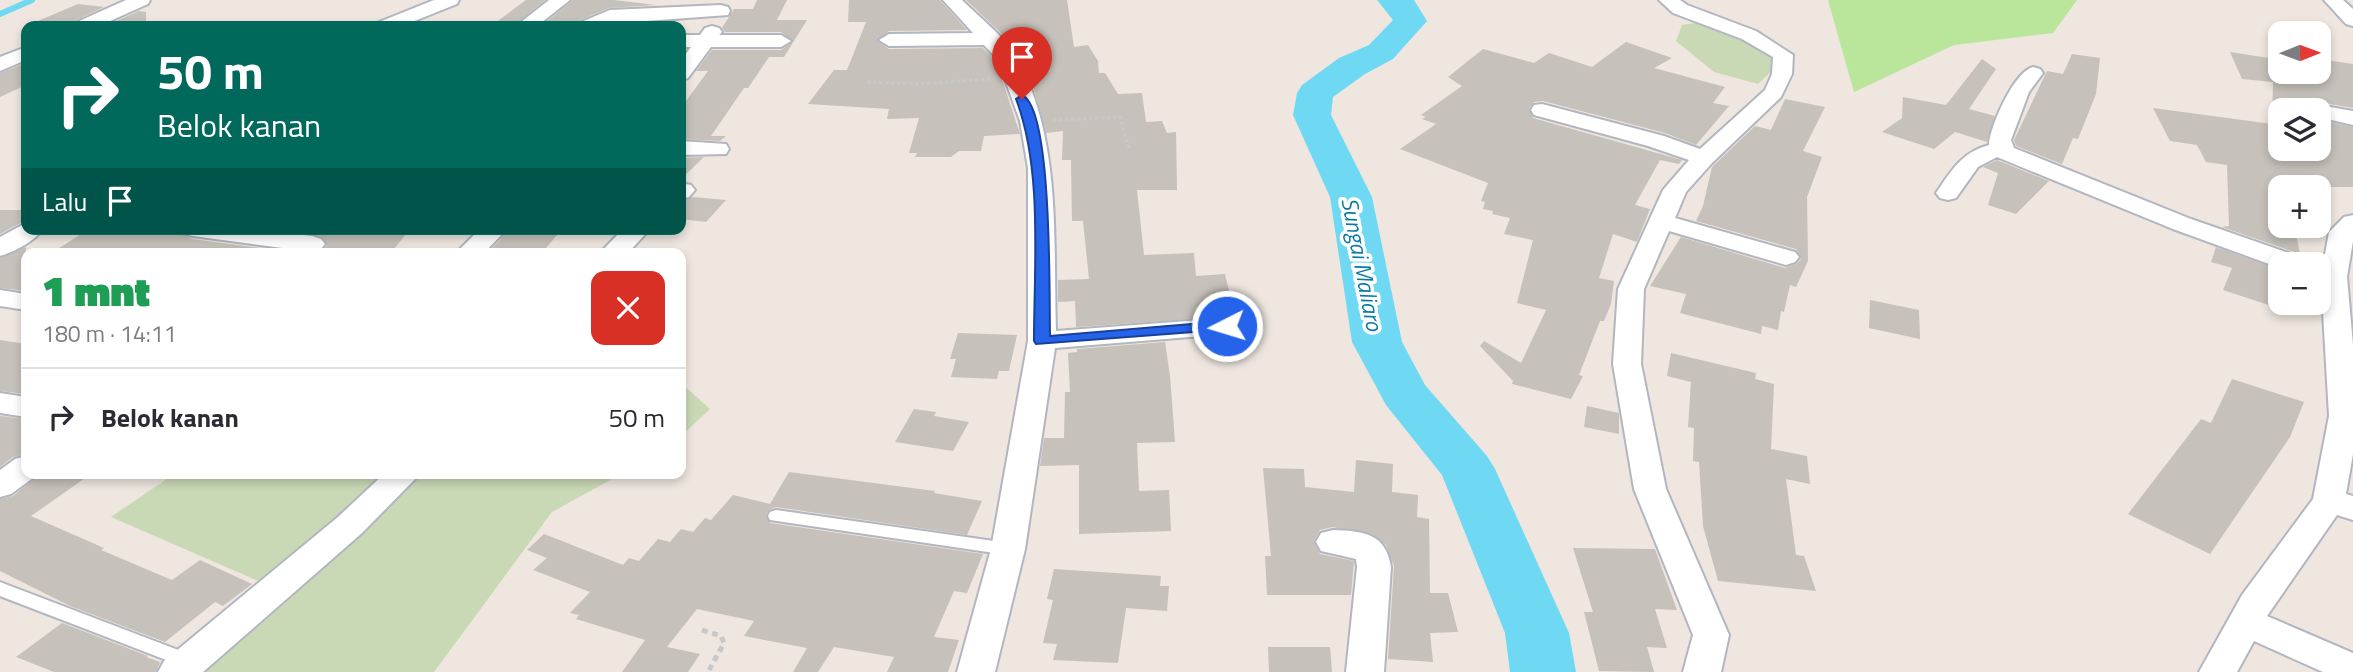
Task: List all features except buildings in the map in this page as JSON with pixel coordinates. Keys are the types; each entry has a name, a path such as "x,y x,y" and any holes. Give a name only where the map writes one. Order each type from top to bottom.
{"street":[{"path":"95,21 141,0"},
{"path":"398,21 450,0"},
{"path":"532,21 561,0"},
{"path":"952,0 1007,58 1031,121 1040,168 1042,341 1008,549 976,672"},
{"path":"1668,0 1680,9 1749,35 1783,55 1782,74 1774,93 1704,158 1675,190 1631,289 1627,364 1650,489 1711,635 1702,672"},
{"path":"2333,0 2353,20"},
{"path":"599,21 610,16 721,6 720,19 686,67"},
{"path":"889,40 991,39"},
{"path":"686,41 781,41"},
{"path":"0,65 21,55"},
{"path":"2003,150 2000,140 2020,92 2032,73"},
{"path":"1542,110 1656,141 1704,158"},
{"path":"2331,113 2353,118"},
{"path":"686,148 718,149"},
{"path":"1948,193 1964,168 1978,154 1989,149 2003,150 2027,163 2131,204 2268,254"},
{"path":"1660,221 1786,257"},
{"path":"2331,262 2342,232 2353,222"},
{"path":"0,248 21,235"},
{"path":"249,235 314,242"},
{"path":"474,248 489,235"},
{"path":"618,248 632,235"},
{"path":"0,298 21,301"},
{"path":"2218,672 2246,622 2341,504 2344,416 2331,314"},
{"path":"1042,341 1227,326"},
{"path":"0,403 21,406"},
{"path":"0,486 21,471"},
{"path":"183,667 350,525 399,479"},
{"path":"1334,542 1356,544 1372,552 1374,566 1365,672"},
{"path":"2246,622 2353,669"}],"lane":[{"path":"776,516 1008,549"},
{"path":"0,589 183,667"}],"path":[{"path":"867,82 929,83 1014,77"},
{"path":"1031,121 1120,117 1129,149"},
{"path":"702,630 721,636 724,643 708,672"}],"green space":[{"path":"1828,0 2077,0 2053,33 1954,45 1854,92"},
{"path":"1702,22 1771,51 1774,69 1758,84 1714,72 1676,41 1682,25"},
{"path":"686,387 710,409 686,431"},
{"path":"167,479 612,479 552,512 434,672 179,672 265,584 111,517"}],"waterway":[{"path":"0,14 32,0"},
{"name":"Sungai Maliaro","path":"1393,0 1402,6 1410,21 1381,52 1352,66 1315,93 1312,115 1351,197 1377,342 1404,393 1467,469 1537,633 1543,672"}],"route":[{"path":"1022,99 1031,121 1040,168 1042,341 1227,326"}]}
